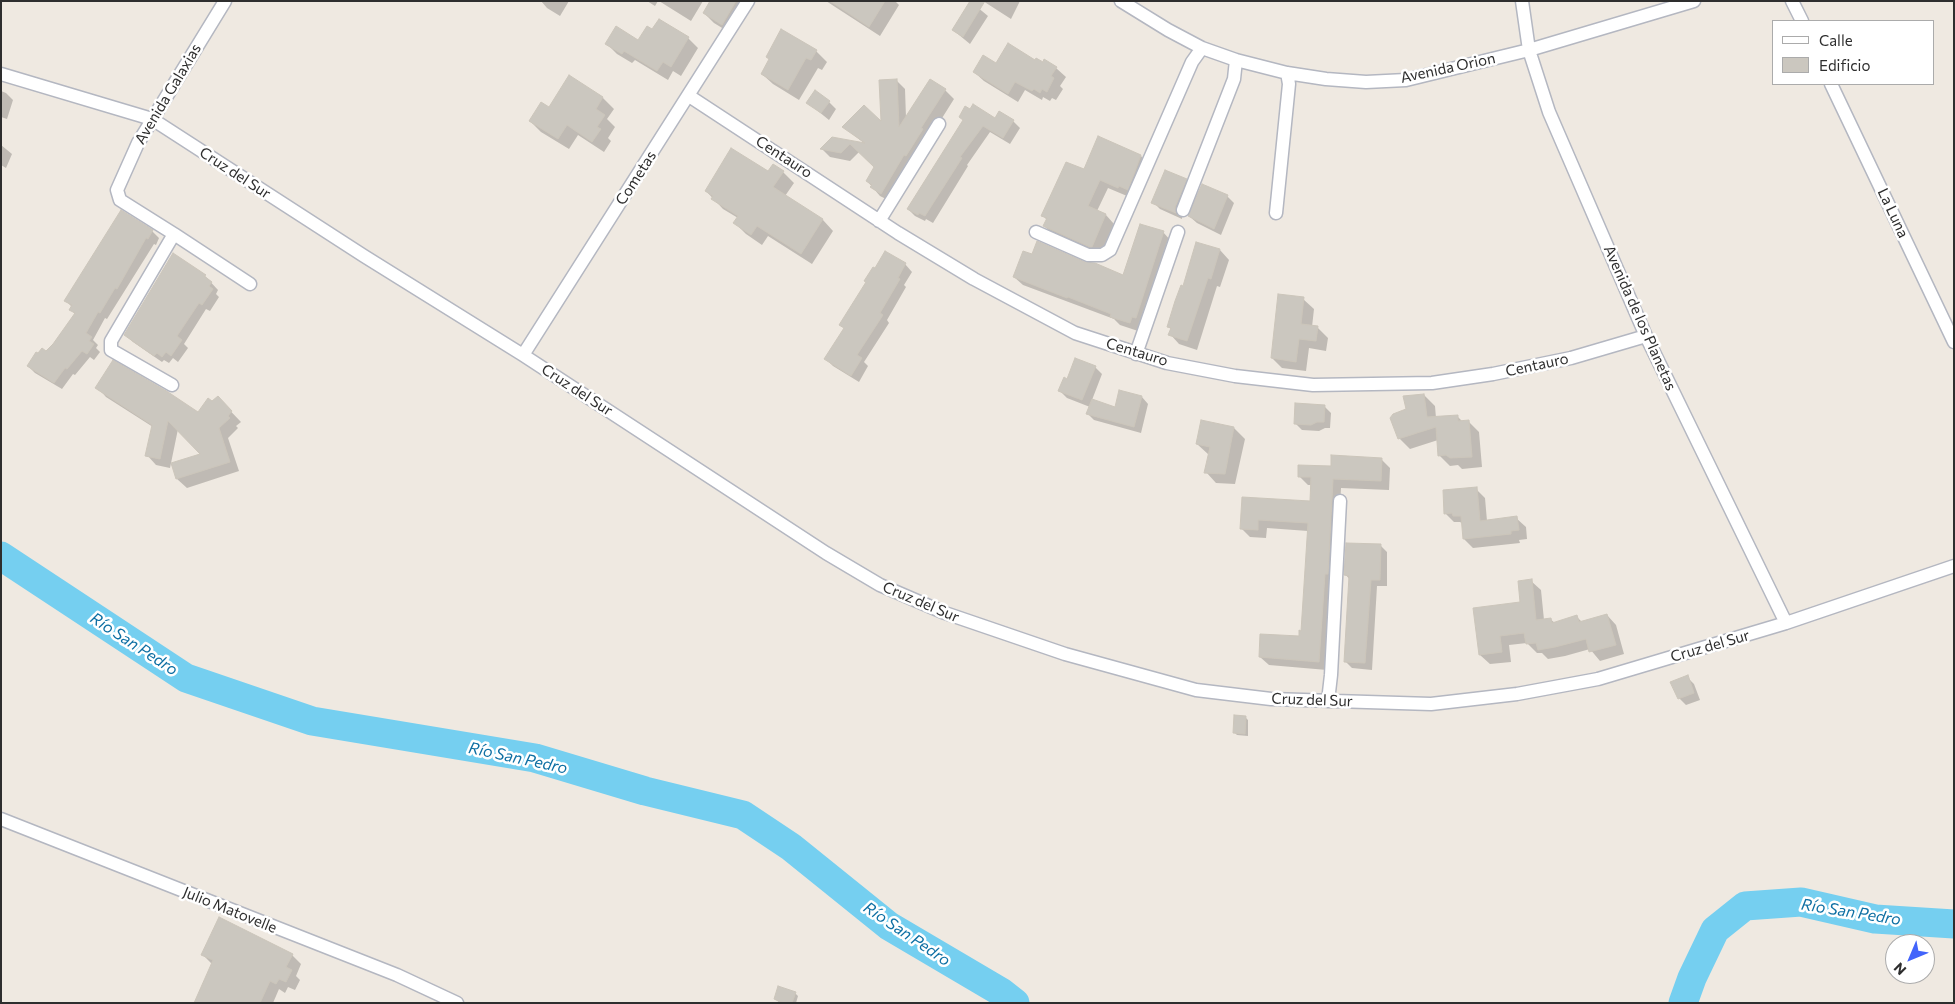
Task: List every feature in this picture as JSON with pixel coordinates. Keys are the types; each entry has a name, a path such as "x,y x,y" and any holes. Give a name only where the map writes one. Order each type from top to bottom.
{"street":[{"name":"Avenida Galaxias","path":"174,234 120,200 116,190 138,143 225,1"},
{"name":"Cometas","path":"523,355 748,1"},
{"name":"Avenida Orion","path":"1121,1 1202,48 1236,60 1287,73 1326,79 1366,82 1406,80 1529,50 1694,1"},
{"name":"Avenida de los Planetas","path":"1522,1 1529,50 1550,112 1646,336 1786,623"},
{"path":"1792,1 1802,20"},
{"path":"1036,232 1088,255 1102,255 1110,250 1192,62 1202,48"},
{"path":"1183,210 1234,79 1236,60"},
{"path":"1276,213 1289,84 1287,73"},
{"name":"Cruz del Sur","path":"1,74 152,119 364,256 523,355 826,553 880,585 945,613 1065,654 1196,690 1271,699 1431,704 1517,694 1598,679 1786,623 1954,566"},
{"name":"La Luna","path":"1831,85 1954,342"},
{"name":"Centauro","path":"689,96 879,221 974,279 1075,333 1136,354 1167,362 1235,376 1313,385 1432,383 1492,374 1571,358 1646,336"},
{"path":"879,221 939,124"},
{"path":"1136,354 1178,232"},
{"path":"172,385 111,350 110,341 174,234 250,284"},
{"path":"1328,701 1340,501"},
{"name":"Julio Matovelle","path":"1,820 397,975 458,1003"}],"building":[{"path":"710,1 736,1 722,25 703,13"},
{"path":"830,1 885,1 869,27"},
{"path":"970,1 985,1 963,37 952,30"},
{"path":"659,19 689,37 671,67 663,62 657,71 624,51 622,54 605,44 616,26 638,40 647,26 652,29"},
{"path":"781,29 817,50 811,60 806,58 788,90 761,74 769,59 766,57"},
{"path":"1008,43 1035,60 1036,58 1043,62 1044,59 1057,67 1051,76 1054,78 1047,92 1042,89 1040,93 1034,89 1032,91 1015,82 1008,94 973,72 983,55 996,63"},
{"path":"569,75 603,97 596,109 605,115 597,127 601,129 592,142 567,125 558,139 529,121 541,102 549,107"},
{"path":"897,79 899,127 930,79 946,89 881,194 870,187 872,185 866,181 874,167 850,144 841,153 820,149 832,137 865,143 842,127 864,105 881,121 879,80"},
{"path":"815,90 830,101 821,113 806,103"},
{"path":"973,104 995,118 999,111 1014,120 1003,138 983,126 960,157 962,158 925,216 919,213 918,215 907,209 963,120 959,117 965,106 970,109"},
{"path":"1098,136 1141,155 1128,190 1100,180 1088,206 1106,214 1092,247 1090,247 1043,226 1047,218 1041,216 1066,162 1084,169"},
{"path":"731,148 768,171 773,164 784,171 773,187 823,219 801,254 757,226 751,235 733,223 738,216 711,199 713,196 705,191"},
{"path":"1165,170 1187,179 1175,207 1176,213 1151,203"},
{"path":"1202,184 1228,195 1214,229 1188,216"},
{"path":"121,210 153,230 148,239 146,238 117,289 115,288 100,313 98,312 86,333 92,337 89,341 94,344 87,354 82,351 67,369 65,368 54,383 27,366 36,352 38,353 42,348 46,351 53,344 75,313 69,310 72,305 64,301"},
{"path":"1140,224 1164,231 1136,318 1132,317 1130,323 1110,317 1111,314 1013,277 1023,251 1032,254 1037,241 1085,262 1095,263 1123,275"},
{"path":"1196,242 1220,249 1211,279 1208,278 1187,341 1168,335 1171,328 1167,327 1181,285 1183,286"},
{"path":"885,251 906,263 898,278 900,279 880,313 883,315 857,355 862,358 851,376 824,359 844,328 839,325 866,282 864,281 873,267 875,268"},
{"path":"173,253 206,275 204,276 212,282 209,286 213,289 202,305 199,303 177,336 182,340 171,356 166,352 162,357 157,353 154,356 124,335"},
{"path":"1278,294 1304,297 1301,324 1318,326 1316,341 1299,339 1296,362 1271,358"},
{"path":"1075,358 1096,366 1082,400 1058,391 1064,377 1067,379"},
{"path":"113,360 198,412 208,398 212,401 218,396 232,411 228,416 230,418 219,428 230,462 176,479 171,463 200,454 168,421 160,459 145,456 152,425 95,388"},
{"path":"1119,390 1142,396 1134,427 1086,414 1092,399 1115,407"},
{"path":"1424,394 1427,417 1458,415 1458,421 1469,420 1472,457 1450,458 1446,455 1438,456 1436,427 1398,439 1390,418 1393,414 1406,409 1403,396"},
{"path":"1295,403 1325,405 1324,422 1317,422 1311,425 1294,424"},
{"path":"1201,420 1234,427 1225,474 1204,473 1210,447 1196,444"},
{"path":"1331,455 1382,458 1381,481 1333,479 1328,574 1325,574 1319,662 1259,657 1260,634 1299,636 1299,630 1301,631 1308,523 1258,520 1258,530 1240,529 1242,497 1310,501 1311,477 1298,477 1298,465 1331,466"},
{"path":"1477,487 1480,521 1517,516 1519,530 1511,531 1511,534 1463,539 1461,516 1453,516 1452,513 1444,514 1443,490"},
{"path":"1346,543 1381,544 1380,580 1371,580 1365,663 1344,662 1349,576 1344,575"},
{"path":"1532,579 1536,620 1551,618 1552,623 1577,615 1579,622 1607,614 1616,645 1589,652 1586,639 1538,650 1536,643 1526,644 1524,633 1500,636 1502,652 1479,655 1473,608 1520,602 1518,581"},
{"path":"1688,675 1694,693 1678,699 1670,682"},
{"path":"1234,715 1246,716 1245,734 1233,733"},
{"path":"219,917 293,954 286,967 292,970 286,982 279,979 276,984 270,981 260,1003 194,1003 213,960 201,955"},
{"path":"778,986 796,992 792,1003 783,1003 774,999"}],"waterway":[{"name":"Río San Pedro","path":"1,556 186,678 312,721 535,758 645,791 743,815 791,847 889,926 1001,992 1015,1003"},
{"name":"Río San Pedro","path":"1683,1003 1692,978 1715,930 1745,906 1801,902 1875,919 1954,924"}]}
